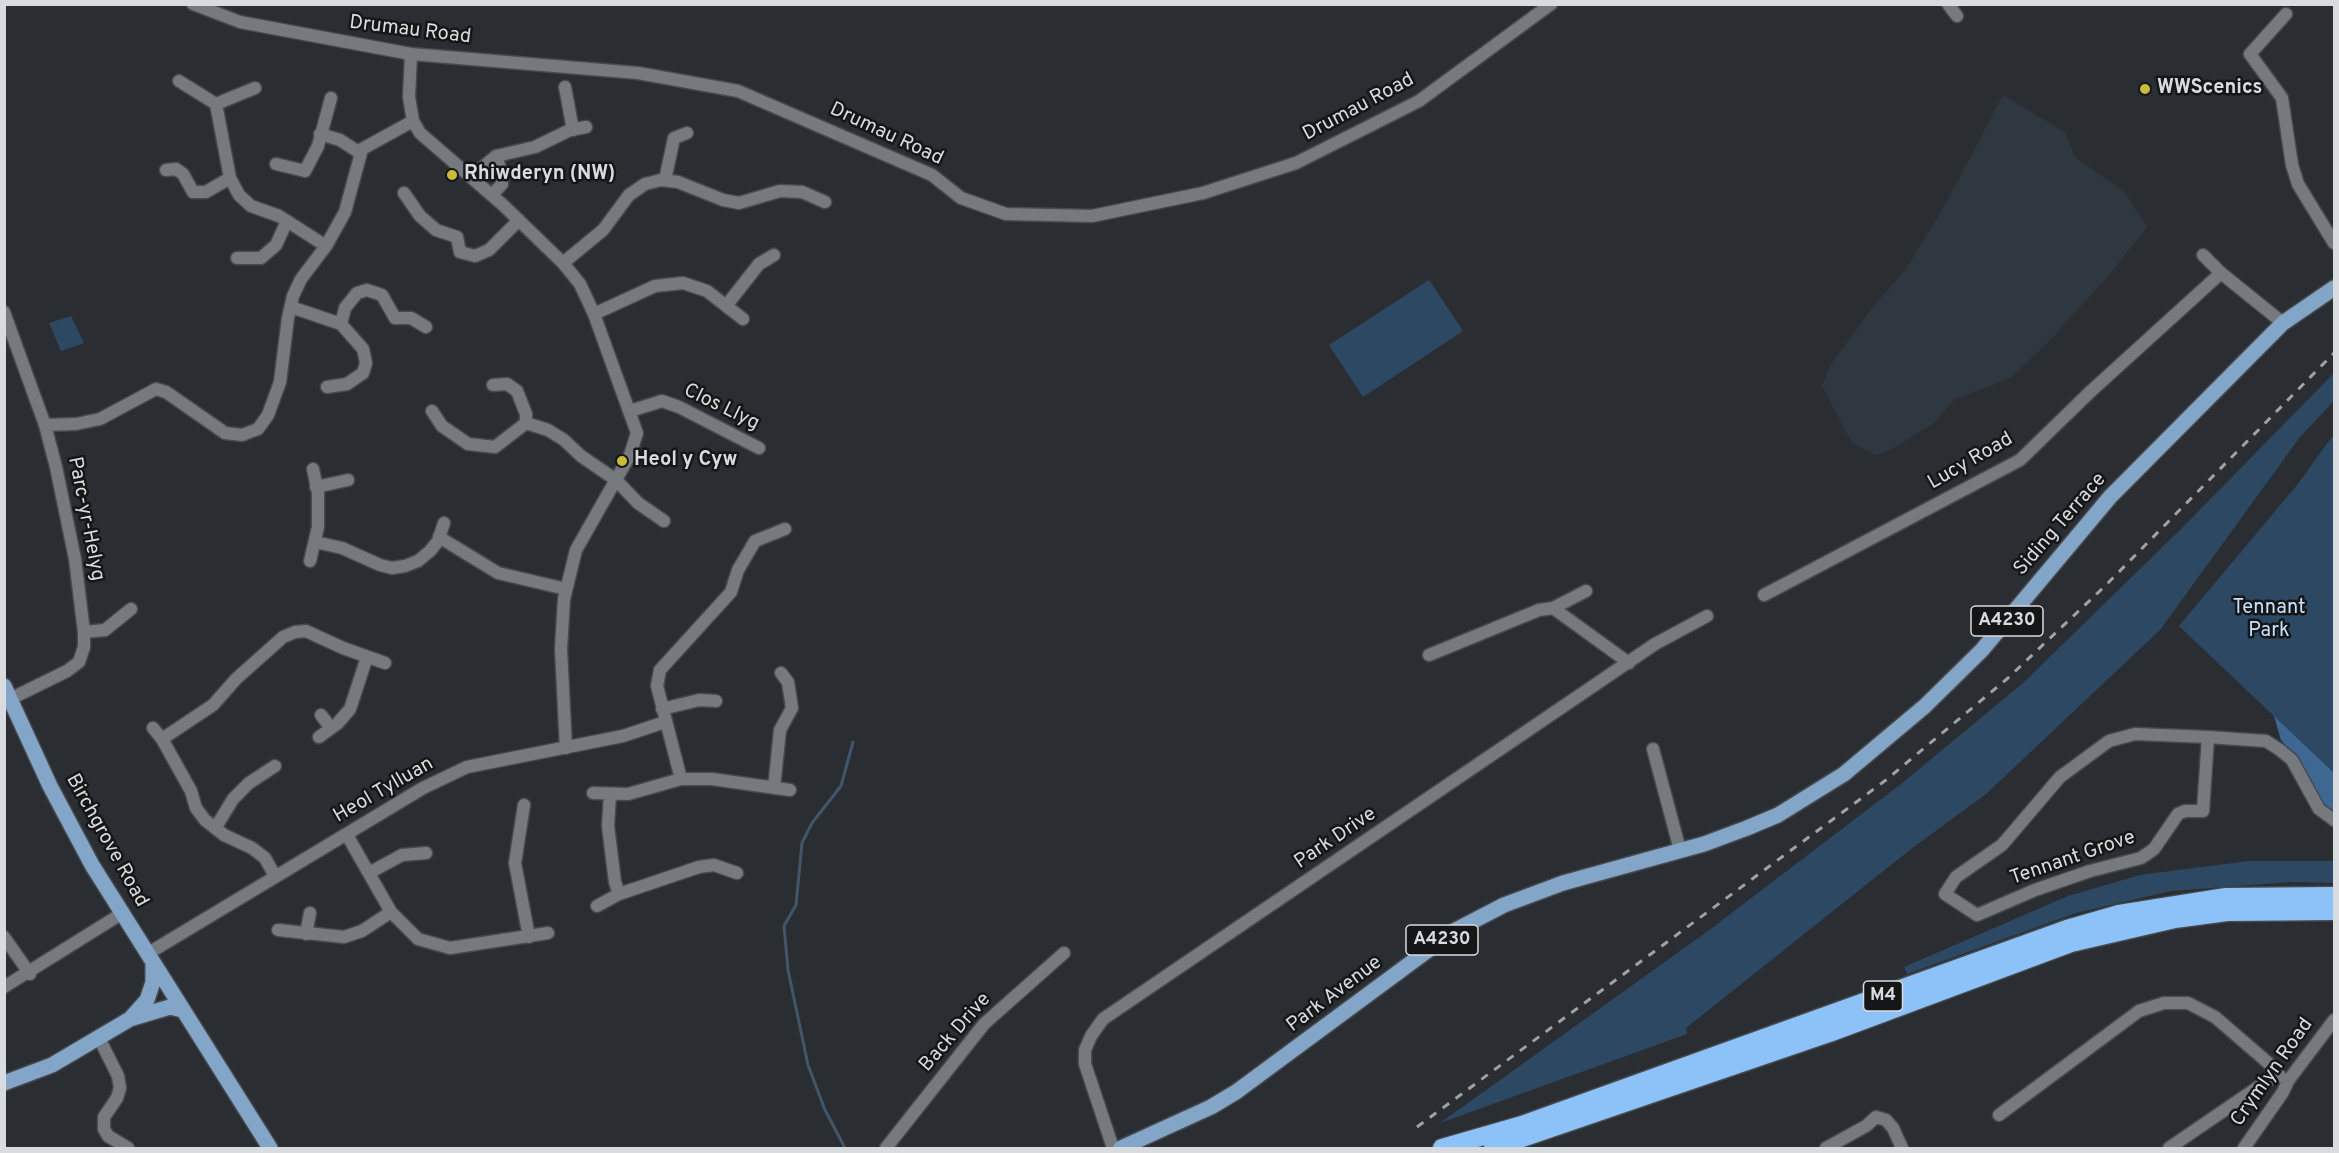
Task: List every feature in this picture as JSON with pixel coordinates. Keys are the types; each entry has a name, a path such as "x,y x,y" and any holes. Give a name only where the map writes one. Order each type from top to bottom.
{"highway":[{"name":"M4","path":"1442,1149 1522,1125 2067,928 2120,914 2226,897 2334,896"},
{"name":"M4","path":"1493,1149 1832,1032 2072,943 2175,919 2228,912 2334,911"}],"main road":[{"name":"A4230","path":"2283,323 2334,288"},
{"name":"Siding Terrace","path":"1680,850 1748,828 1778,815 1836,779 1883,743 1982,650 2110,497 2283,323"},
{"name":"Birchgrove Road","path":"7,696 50,786 121,914 270,1149"},
{"name":"Park Avenue","path":"1121,1149 1211,1107 1236,1092 1454,931 1504,905 1563,883 1680,850"},
{"path":"130,1019 147,1000 153,982 150,959"},
{"path":"4,1083 52,1065 130,1019 170,1007 182,1010"}],"street":[{"name":"Drumau Road","path":"193,4 240,22 411,54 638,73 738,91 932,175 961,198 1006,214 1092,216 1203,193 1296,163 1419,101 1493,50 1551,4"},
{"path":"1948,4 1957,16"},
{"path":"2286,14 2252,51 2251,60 2282,98 2292,165 2298,184 2334,243"},
{"path":"411,54 409,97 413,121 420,133 519,220 563,263 580,284 594,314 637,433 635,445 576,550 566,589 561,649 566,748"},
{"path":"179,81 216,104 230,178 239,195 252,206 287,221 326,246"},
{"path":"471,177 496,156 535,147 580,129 565,87"},
{"path":"216,104 255,88"},
{"path":"276,164 305,171 331,98"},
{"path":"45,425 76,424 100,419 156,389 166,392 225,433 233,435 250,433 263,423 280,382 291,307 301,279 326,246 345,212 360,153 370,143 413,121"},
{"path":"665,180 674,138 687,133"},
{"path":"320,134 340,140 360,153"},
{"path":"492,195 502,184 502,174 496,156"},
{"path":"166,170 176,169 183,174 193,192 206,192 230,178"},
{"path":"563,263 603,230 629,195 645,184 665,180 678,182 723,200 739,203 780,191 802,192 825,202"},
{"path":"404,193 420,216 436,230 457,237 460,252 475,256 489,250 519,220"},
{"path":"237,258 261,258 276,245 287,221"},
{"path":"726,306 759,264 774,255"},
{"path":"2203,255 2221,273 2283,323"},
{"name":"Lucy Road","path":"1764,595 2020,460 2221,273"},
{"path":"594,314 655,286 683,283 707,291 744,319"},
{"path":"341,324 345,308 357,293 367,290 382,296 396,318 411,318 426,327"},
{"path":"291,307 341,324 363,349 366,363 363,372 347,384 327,387"},
{"name":"Parc-yr-Helyg","path":"4,312 45,425 75,559 84,632 84,647 79,662 67,671 7,696"},
{"path":"493,385 507,384 517,391 523,401 526,423"},
{"name":"Clos Llyg","path":"630,411 662,401 679,407 759,448"},
{"path":"432,411 442,426 456,437 468,444 485,448 495,447 526,423"},
{"path":"526,423 548,430 564,440 580,456 616,480 638,503 664,521"},
{"path":"310,561 318,526 313,469"},
{"path":"316,486 348,480"},
{"path":"315,542 342,548 392,568 418,561 430,551 444,523"},
{"path":"681,779 657,686 660,670 732,592 738,570 755,541 785,529"},
{"path":"439,537 498,573 566,589"},
{"path":"1429,655 1539,610 1553,608 1586,591"},
{"path":"1553,608 1629,663"},
{"path":"84,632 105,630 131,609"},
{"name":"Park Drive","path":"1113,1149 1085,1064 1090,1036 1103,1019 1655,644 1707,616"},
{"path":"162,739 213,705 236,679 283,637 295,632 306,631 385,663"},
{"path":"319,737 350,709 367,657"},
{"path":"774,788 780,730 792,708 788,682 782,673"},
{"path":"662,709 699,699 716,701"},
{"path":"321,715 331,728"},
{"name":"Heol Tylluan","path":"150,959 275,876 423,788 467,767 623,736 665,722"},
{"path":"153,728 162,739 191,791 196,808 224,835 258,853 275,876"},
{"name":"Tennant Grove","path":"2135,734 2208,737 2204,812 2185,811 2178,814 2148,855 2035,890 1977,915 1945,894 1956,877 2002,845 2060,777 2109,741 2135,734"},
{"path":"2208,737 2266,741 2280,750 2292,760 2319,808 2334,820"},
{"path":"1653,749 1680,850"},
{"path":"216,827 233,799 249,783 275,766"},
{"path":"593,793 628,794 681,779 712,779 790,790"},
{"path":"610,795 608,826 615,882 619,894"},
{"path":"524,805 515,862 529,937"},
{"path":"347,835 391,912 418,939 450,948 548,933"},
{"path":"369,873 402,855 426,853"},
{"path":"597,906 619,894 699,867 714,865 737,873"},
{"path":"278,930 344,938 362,931 391,912"},
{"path":"306,934 310,913"},
{"path":"4,987 30,974 121,914"},
{"path":"4,937 30,974"},
{"name":"Back Drive","path":"886,1149 984,1024 1064,952"},
{"path":"1999,1114 2139,1011 2164,1002 2188,1003 2215,1017 2272,1067 2273,1077"},
{"name":"Crymlyn Road","path":"2244,1149 2288,1081 2334,1020"},
{"path":"99,1038 118,1077 120,1088 117,1098 105,1113 103,1126 108,1136 128,1149"},
{"path":"2169,1149 2273,1077 2280,1076 2288,1081"},
{"path":"1826,1149 1866,1126 1876,1117 1886,1120 1893,1128 1902,1149"}],"shaded area":[{"path":"2003,95 2066,133 2074,156 2125,193 2147,227 2110,274 2051,339 2011,378 1955,399 1934,423 1894,448 1876,455 1852,443 1822,386 1830,366 1872,308 1906,269 1945,205"},
{"path":"2274,716 2334,773 2334,812 2322,802 2298,760 2281,740"}],"green space":[{"path":"1429,280 1463,331 1363,397 1329,345"},
{"path":"71,316 84,343 61,351 49,323"},
{"path":"2334,373 2334,401 2300,437 2160,630 1986,794 1911,849 1686,1028 1687,1034 1440,1123 1708,931 1901,784 2023,683 2184,526"},
{"name":"Tennant Park","path":"2334,434 2334,773 2179,626 2297,485"},
{"path":"2248,861 2334,861 2334,883 2291,882 2171,891 2076,913 1907,974 1904,967 2068,896 2140,875"}],"waterway":[{"path":"845,1148 825,1110 808,1065 788,970 784,926 796,905 802,843 812,823 841,786 853,742"}],"railway":[{"path":"1417,1127 1886,780 2008,678 2105,586 2334,353"}],"place":[{"name":"WWScenics","path":"2145,89"},
{"name":"Rhiwderyn (NW)","path":"452,175"},
{"name":"Heol y Cyw","path":"622,461"}]}
